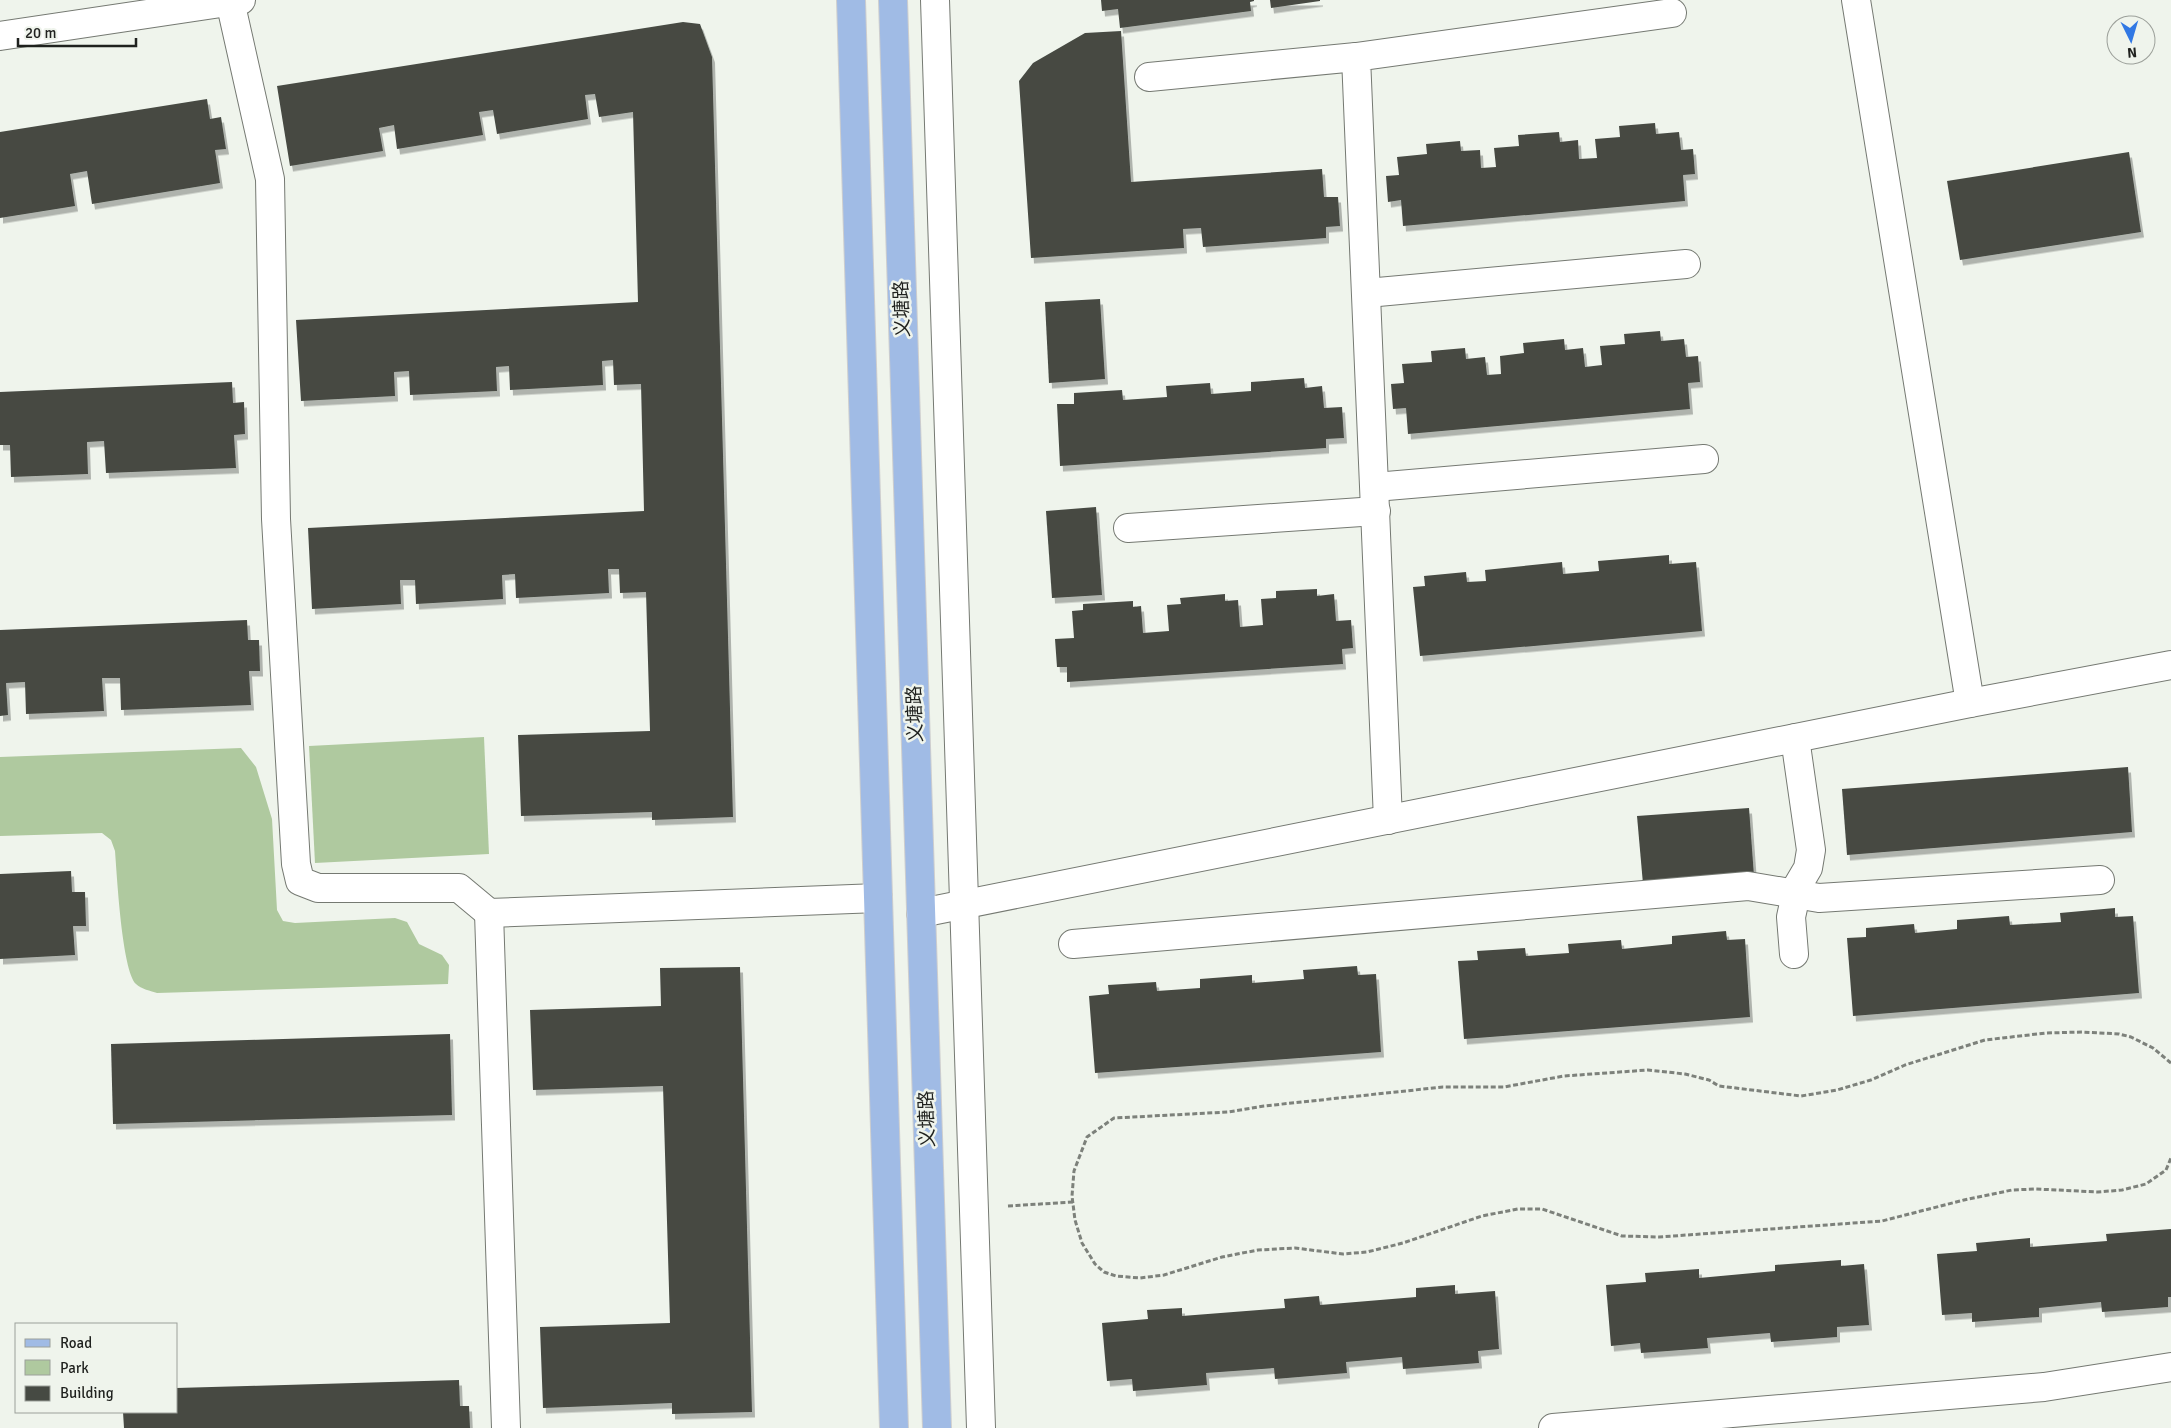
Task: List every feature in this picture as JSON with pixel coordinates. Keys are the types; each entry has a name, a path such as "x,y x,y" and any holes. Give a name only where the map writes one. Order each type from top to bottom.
{"main road":[{"path":"850,0 894,1428"},
{"name":"义塘路","path":"893,0 937,1428"}],"street":[{"path":"935,0 981,1428"},
{"path":"1856,0 1970,703"},
{"path":"0,36 235,1 270,179 276,519 296,864 300,881 318,888 459,888 488,913 878,898"},
{"path":"1149,77 1356,57 1672,13"},
{"path":"1356,57 1388,820"},
{"path":"1367,293 1686,264"},
{"path":"1128,528 1704,459"},
{"path":"921,913 1970,703 2171,665"},
{"path":"1794,738 1811,850 1808,868 1798,885 1791,917 1794,954"},
{"path":"1073,944 1748,886 1819,898 2100,880"},
{"path":"488,913 506,1428"},
{"path":"1553,1428 2044,1387 2171,1367"}],"path":[{"path":"2171,1063 2153,1048 2125,1035 2082,1032 2046,1033 1986,1040 1905,1065 1871,1080 1837,1090 1801,1096 1719,1086 1708,1080 1685,1074 1648,1070 1564,1076 1504,1087 1443,1087 1264,1106 1228,1112 1114,1118 1087,1137 1081,1148 1074,1171 1072,1202 1082,1243 1095,1264 1104,1272 1116,1276 1140,1278 1164,1275 1222,1257 1258,1250 1295,1248 1343,1254 1367,1252 1403,1243 1482,1216 1518,1209 1542,1209 1622,1236 1659,1237 1882,1221 2012,1190 2036,1189 2098,1192 2122,1190 2146,1184 2166,1170 2171,1158"},
{"path":"975,1208 1072,1202"}],"green space":[{"path":"484,737 489,854 315,863 309,746"},
{"path":"241,748 256,767 272,819 277,910 283,921 295,923 395,918 407,922 419,944 442,955 449,965 448,984 157,993 149,991 136,984 127,961 121,922 115,851 111,840 102,833 0,836 0,757"}],"building":[{"path":"1101,0 1254,1 1250,2 1251,11 1120,28 1118,9 1102,11"},
{"path":"1270,0 1320,0 1320,1 1271,8"},
{"path":"683,22 700,24 712,57 733,817 652,820 652,812 521,816 518,735 650,731 646,592 620,593 619,569 608,569 609,593 516,598 515,574 502,575 503,599 416,604 415,580 400,580 401,604 312,609 308,528 644,511 641,384 614,385 613,360 602,361 603,385 510,390 509,366 496,367 497,391 410,395 409,371 394,372 395,396 301,401 296,320 638,302 633,112 599,117 595,94 585,95 588,119 497,134 493,110 479,112 483,135 397,149 394,125 379,128 383,151 290,166 277,86"},
{"path":"1121,31 1131,182 1322,169 1324,197 1338,197 1340,226 1326,227 1326,238 1203,247 1201,228 1183,229 1184,248 1031,258 1019,81 1033,63 1085,33"},
{"path":"207,99 210,119 221,117 226,149 215,150 220,183 92,204 87,171 70,174 75,206 0,218 0,132"},
{"path":"1655,123 1656,134 1679,132 1681,150 1693,149 1695,174 1683,175 1685,201 1403,226 1401,200 1388,202 1386,176 1399,175 1397,157 1427,154 1426,144 1460,141 1461,151 1480,150 1481,168 1496,167 1494,148 1519,146 1518,135 1559,132 1560,142 1578,140 1579,159 1597,158 1595,139 1620,137 1619,126"},
{"path":"2129,152 2141,232 1960,260 1947,181"},
{"path":"1100,299 1105,379 1049,383 1045,302"},
{"path":"1660,331 1661,341 1684,339 1686,357 1698,356 1700,382 1688,383 1690,409 1408,434 1406,408 1393,409 1391,384 1404,383 1402,364 1432,362 1431,351 1465,348 1466,359 1485,357 1487,375 1501,374 1500,356 1524,353 1523,343 1564,339 1565,350 1583,348 1585,367 1602,365 1600,346 1625,344 1624,334"},
{"path":"1304,378 1305,388 1322,386 1324,408 1342,407 1344,438 1326,439 1326,448 1060,466 1057,404 1074,404 1074,393 1122,390 1123,400 1167,397 1166,386 1210,383 1211,394 1251,391 1251,382"},
{"path":"232,382 233,403 244,402 245,434 234,435 236,468 106,473 104,441 87,442 88,474 11,477 10,445 0,445 0,392"},
{"path":"1096,507 1102,595 1052,598 1046,511"},
{"path":"1669,555 1669,564 1696,562 1702,631 1420,656 1413,587 1425,586 1424,576 1466,572 1467,582 1486,581 1485,570 1562,562 1563,574 1599,571 1598,561"},
{"path":"1317,589 1317,596 1334,594 1336,621 1351,620 1353,648 1342,649 1343,664 1067,682 1067,667 1057,667 1055,639 1074,638 1072,611 1083,610 1083,604 1133,601 1133,607 1141,606 1143,633 1169,631 1167,605 1181,604 1180,598 1225,594 1225,601 1238,600 1240,627 1263,625 1261,599 1276,598 1276,591"},
{"path":"247,620 248,640 259,640 260,671 249,671 251,705 121,710 120,678 102,678 104,711 26,714 25,682 6,683 8,715 0,716 0,630"},
{"path":"2128,767 2132,832 1847,855 1842,789"},
{"path":"1749,808 1754,876 1643,884 1637,816"},
{"path":"71,871 72,892 85,892 86,926 73,926 75,955 0,959 0,874"},
{"path":"2115,908 2115,917 2133,916 2139,993 1853,1016 1847,938 1866,937 1866,928 1914,924 1915,933 1957,929 1957,920 2009,916 2010,925 2061,922 2060,913"},
{"path":"1726,931 1727,940 1745,939 1750,1017 1464,1039 1458,961 1478,960 1477,951 1525,948 1526,956 1569,953 1568,944 1621,940 1622,949 1672,944 1672,936"},
{"path":"1357,966 1358,975 1376,974 1381,1052 1095,1073 1089,996 1109,994 1108,985 1156,982 1157,991 1200,988 1200,979 1252,975 1252,983 1304,979 1303,970"},
{"path":"740,967 752,1412 672,1414 672,1403 543,1408 540,1327 670,1323 663,1086 533,1090 530,1010 661,1006 660,968"},
{"path":"450,1034 452,1115 113,1124 111,1044"},
{"path":"2171,1229 2171,1297 2168,1297 2168,1307 2102,1312 2101,1302 2039,1308 2039,1317 1972,1322 1972,1313 1942,1315 1937,1254 1977,1251 1976,1243 2030,1238 2030,1247 2107,1241 2106,1234"},
{"path":"1841,1260 1841,1266 1864,1264 1869,1325 1837,1327 1837,1337 1771,1342 1770,1333 1707,1338 1708,1348 1641,1353 1640,1343 1611,1346 1606,1285 1646,1282 1645,1273 1699,1269 1699,1278 1775,1271 1775,1265"},
{"path":"1455,1285 1455,1294 1495,1291 1499,1349 1478,1351 1479,1363 1403,1369 1402,1357 1346,1362 1347,1373 1275,1379 1274,1368 1206,1373 1207,1385 1133,1391 1132,1379 1107,1381 1102,1323 1148,1319 1147,1310 1182,1308 1182,1316 1285,1308 1284,1299 1319,1296 1320,1305 1416,1297 1416,1288"},
{"path":"459,1380 460,1406 469,1406 470,1428 124,1428 123,1413 178,1413 178,1388"}]}
